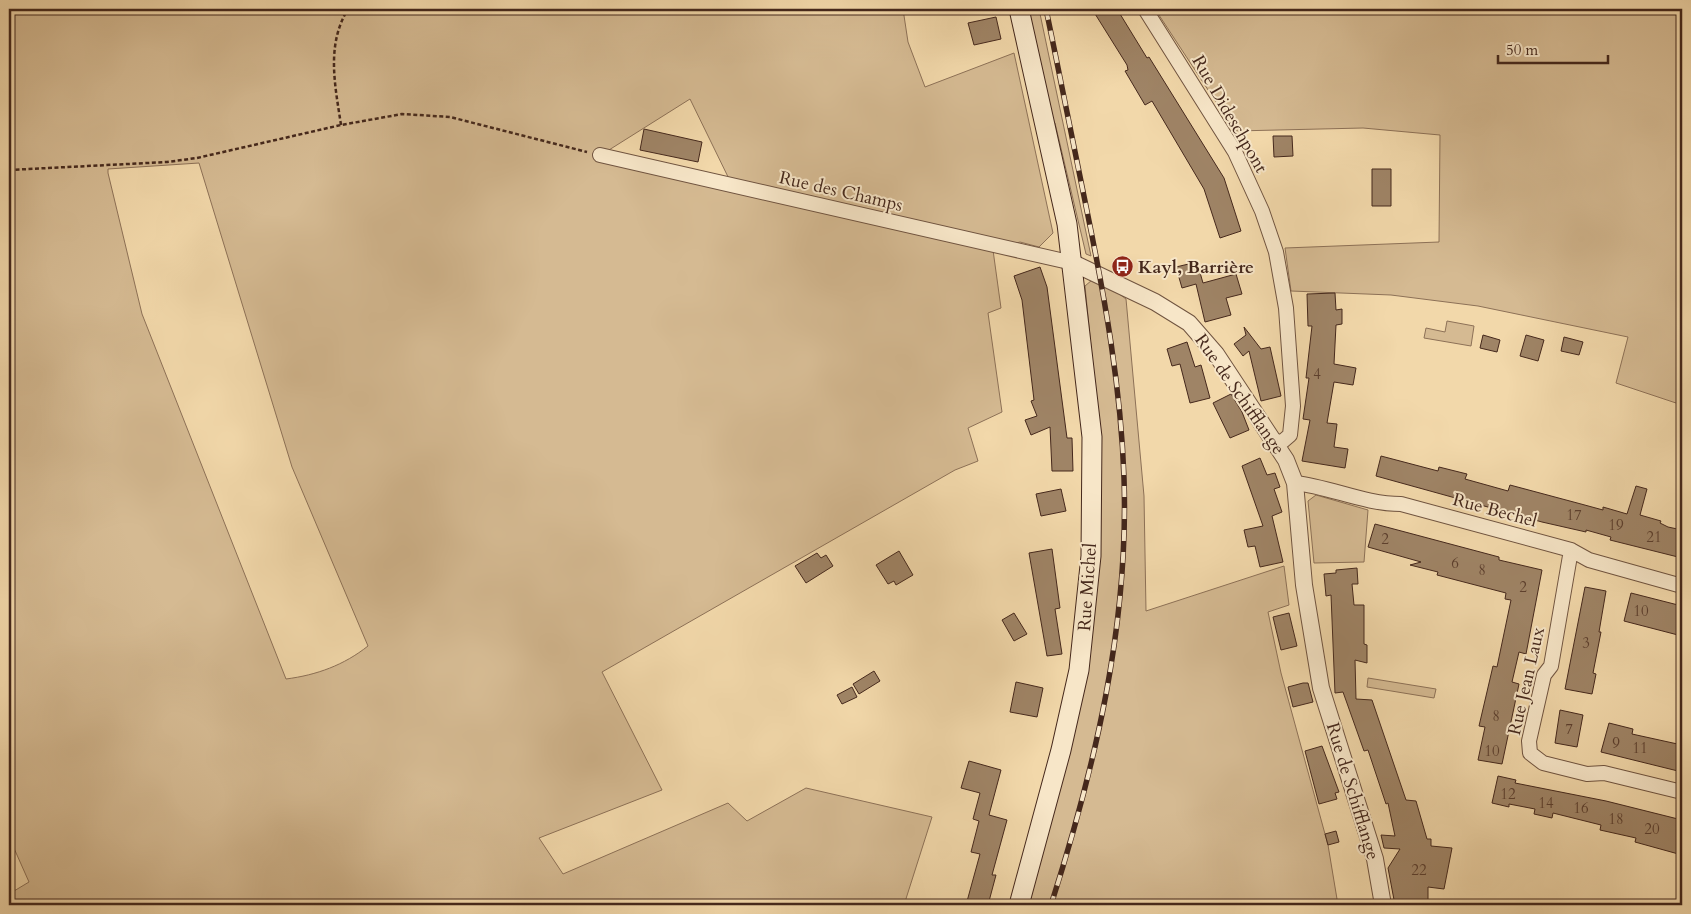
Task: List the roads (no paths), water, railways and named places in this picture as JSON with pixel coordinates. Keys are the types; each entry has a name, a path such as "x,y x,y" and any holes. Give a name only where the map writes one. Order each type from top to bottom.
{"main road":[{"path":"1019,9 1055,169 1073,263"},
{"name":"Rue Michel","path":"1019,905 1080,670 1085,624 1090,556 1092,437 1073,263"}],"street":[{"name":"Rue Dideschpont","path":"1145,9 1235,152 1262,210 1276,252 1286,308 1293,406 1290,434 1283,441 1276,442"},
{"name":"Rue des Champs","path":"600,156 1073,263"},
{"name":"Rue de Schifflange","path":"1073,263 1155,302 1189,323 1216,354 1276,442 1286,460 1295,483 1304,584 1321,688 1375,859 1383,905"},
{"name":"Rue Bechel","path":"1295,483 1320,486 1381,504 1401,504 1572,550 1589,560 1682,586"},
{"name":"Rue Jean Laux","path":"1572,550 1551,666 1544,675 1529,741 1530,753 1543,764 1586,774 1604,773 1682,792"}],"railway":[{"path":"1046,9 1106,310 1116,377 1124,478 1124,533 1121,587 1106,695 1082,801 1051,905"}],"place":[{"name":"Kayl, Barrière","path":"1122,267"}]}
